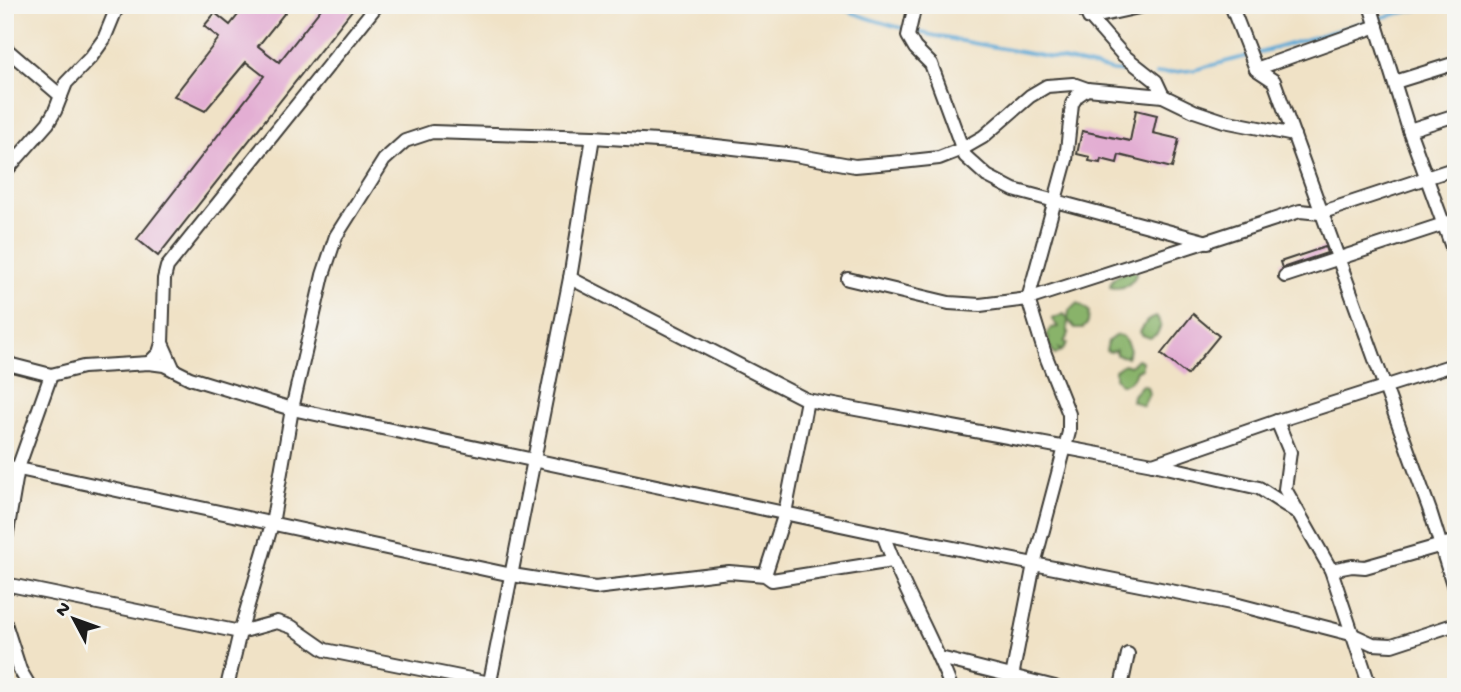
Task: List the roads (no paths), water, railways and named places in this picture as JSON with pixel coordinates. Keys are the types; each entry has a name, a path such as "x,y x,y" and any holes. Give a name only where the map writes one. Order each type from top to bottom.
{"street":[{"path":"5,172 48,123 66,83 92,57 104,39 118,5"},
{"path":"149,363 159,353 162,343 164,279 167,267 377,5"},
{"path":"915,5 908,36 915,48 931,64 965,156 987,176 1014,190 1208,242"},
{"path":"1079,5 1123,55 1156,80 1163,96"},
{"path":"1089,18 1148,5"},
{"path":"1231,5 1255,69 1274,81 1430,511 1456,594"},
{"path":"1370,5 1409,130 1427,177 1449,222 1456,258"},
{"path":"1255,69 1377,26"},
{"path":"5,48 61,96"},
{"path":"1395,82 1456,63"},
{"path":"227,687 240,632 272,524 292,409 323,275 336,236 384,160 405,141 432,132 593,137 795,155 855,166 939,158 983,137 1030,96 1047,86 1073,84 1087,89 1163,96 1194,111 1224,121 1294,135"},
{"path":"1011,682 1034,564 1066,449 1069,414 1045,354 1028,299 1066,160 1072,104 1077,96 1087,89"},
{"path":"1409,130 1456,115"},
{"path":"5,584 240,632 277,622 292,627 325,650 489,685 570,278 593,137"},
{"path":"848,279 948,303 980,306 1028,299 1300,211 1320,213 1456,168"},
{"path":"1285,276 1449,222"},
{"path":"570,278 807,400 1153,464 1259,488 1298,513"},
{"path":"162,343 174,370"},
{"path":"5,359 12,365 51,375 83,367 149,363 292,409 883,534 1231,603 1351,634 1373,644 1392,645 1456,624"},
{"path":"1153,464 1456,364"},
{"path":"5,544 12,467 51,375"},
{"path":"765,575 785,513 807,400"},
{"path":"1277,421 1290,452 1285,489 1331,570 1370,687"},
{"path":"12,467 512,575 595,588 729,572 765,575 772,580 783,580 816,572 892,561"},
{"path":"883,534 892,561 940,658 951,687"},
{"path":"1331,570 1352,566 1365,567 1456,541"},
{"path":"5,623 20,670 30,687"},
{"path":"1121,687 1128,654"},
{"path":"940,658 1011,682 1055,687"}],"waterway":[{"path":"833,5 900,28 935,36 1113,71 1138,73"},
{"path":"1255,54 1375,19 1436,5"},
{"path":"1156,74 1194,70 1247,56"}]}
